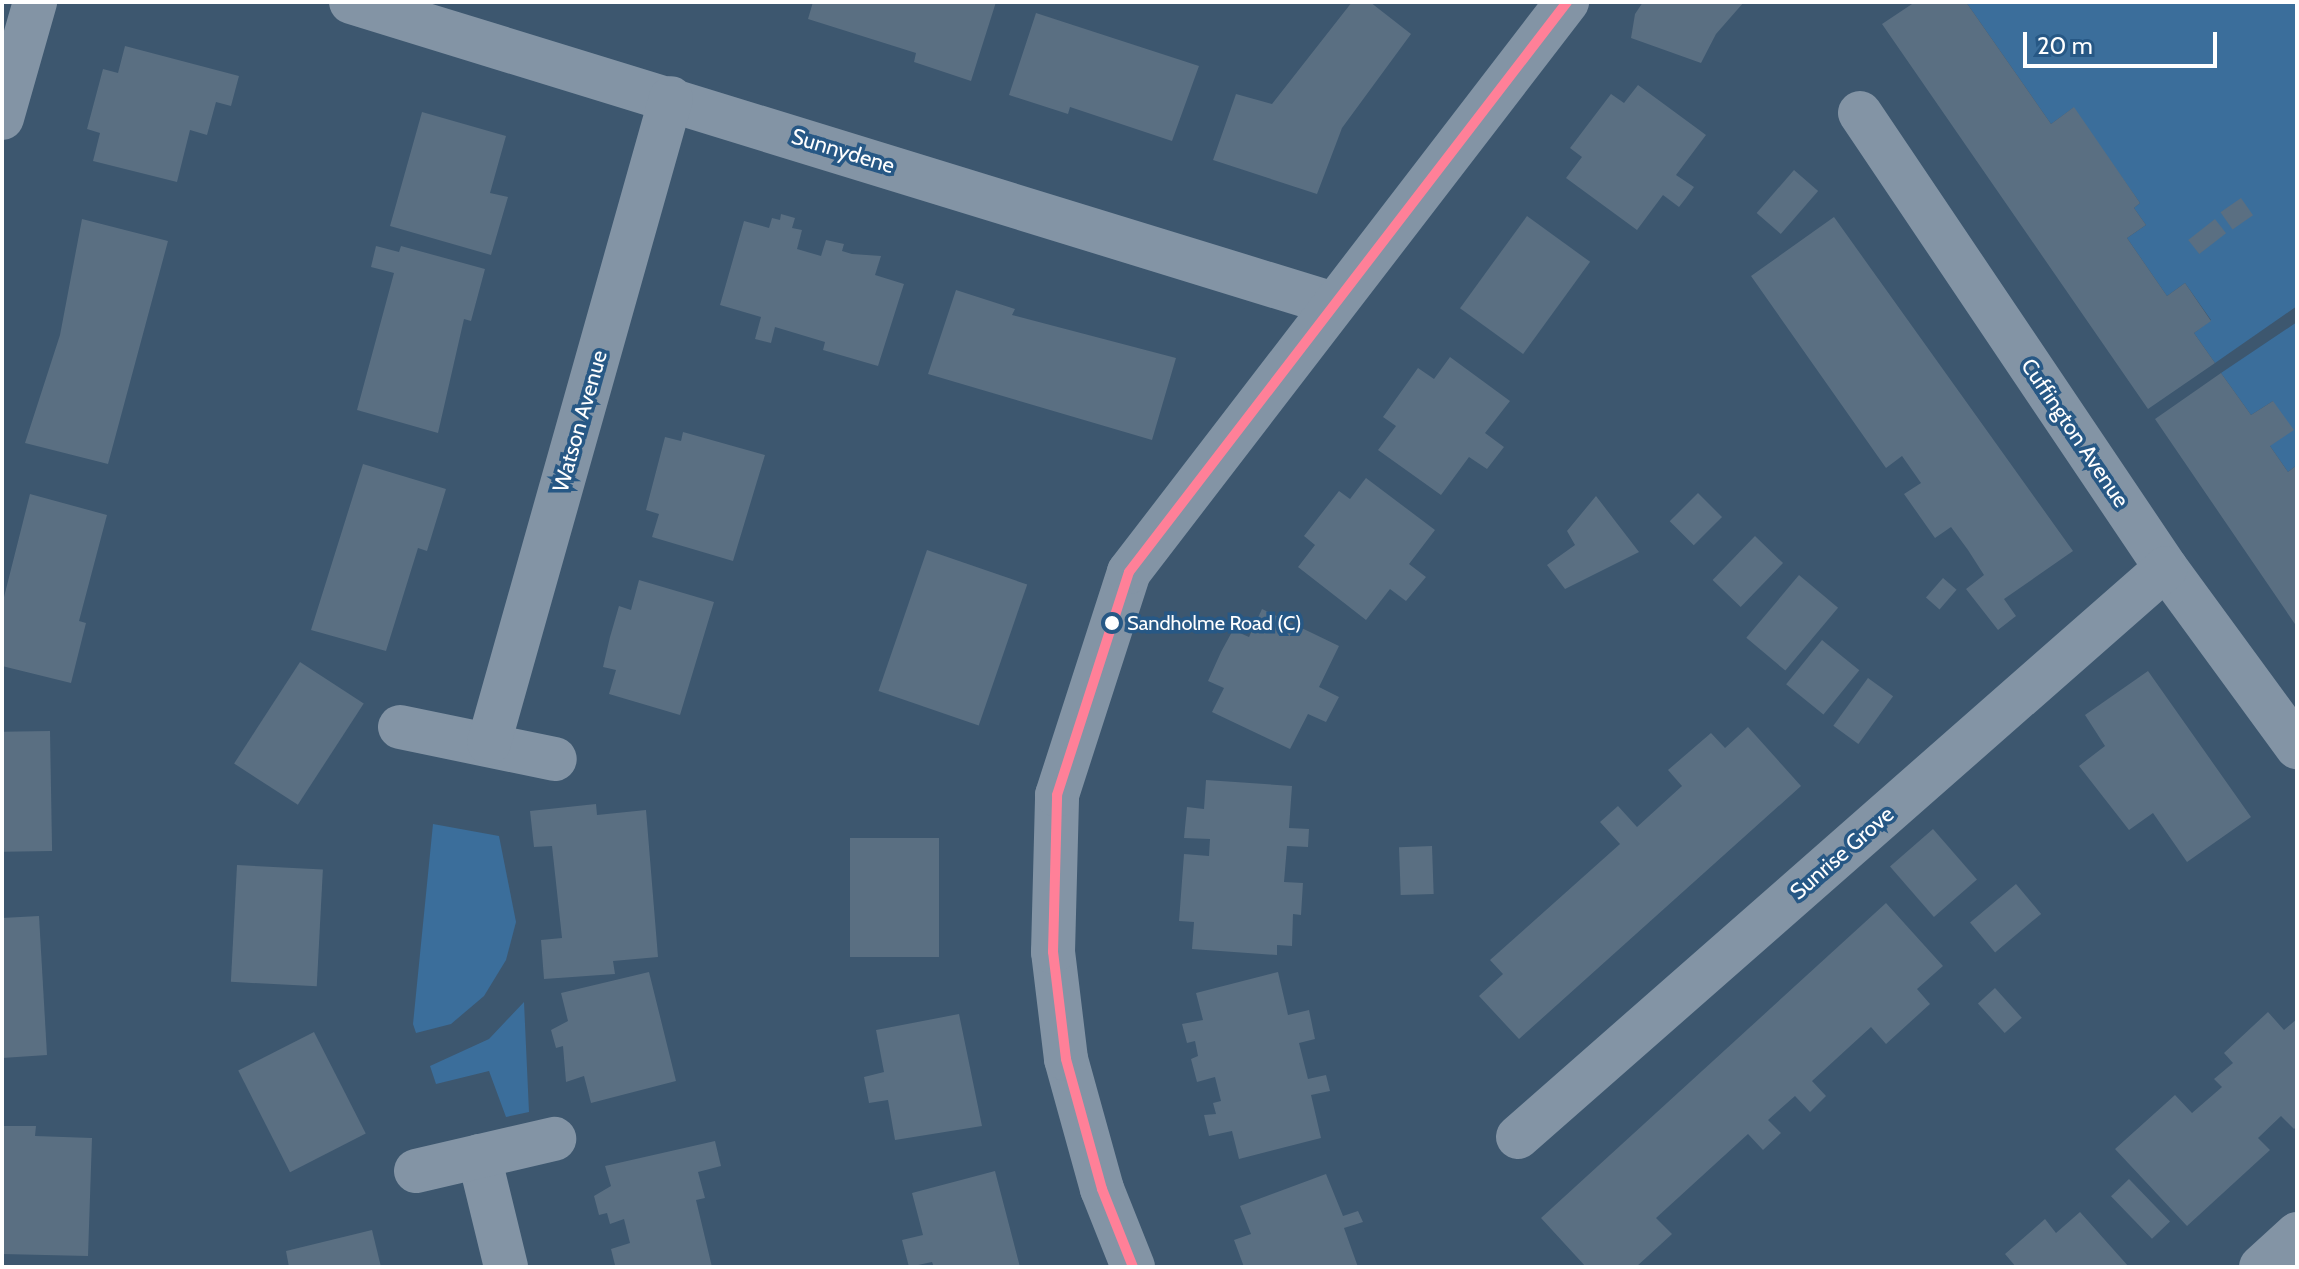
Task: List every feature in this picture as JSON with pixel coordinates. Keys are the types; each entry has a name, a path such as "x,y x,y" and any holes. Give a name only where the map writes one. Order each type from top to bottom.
{"street":[{"path":"2,118 35,2"},
{"name":"Sunnydene","path":"351,2 1333,304"},
{"path":"1133,1267 1102,1189 1066,1059 1053,952 1057,795 1129,572 1567,2"},
{"name":"Watson Avenue","path":"489,743 671,98"},
{"name":"Cuffington Avenue","path":"1860,113 2166,568 2297,747"},
{"name":"Sunrise Grove","path":"1518,1137 2166,568"},
{"path":"400,727 555,759"},
{"path":"416,1171 554,1139"},
{"path":"479,1156 506,1267"},
{"path":"2261,1267 2297,1234"}],"shaded area":[{"path":"1966,2 2297,2 2297,306 2215,363 2194,333 2211,320 2185,283 2167,296 2127,238 2146,225 2134,208 2140,203 2073,108 2051,124"},
{"path":"2297,322 2297,465 2288,472 2270,446 2273,401 2251,415 2221,373"},
{"path":"433,824 499,836 516,922 506,960 484,996 451,1024 416,1033 413,1024"},
{"path":"524,1002 529,1112 506,1117 489,1071 436,1084 430,1066 489,1039"}],"building":[{"path":"813,2 996,2 971,81 914,62 916,53 808,19"},
{"path":"1352,2 1370,2 1411,34 1342,128 1317,194 1213,160 1236,94 1272,104"},
{"path":"1643,2 1744,2 1716,34 1701,63 1631,38 1635,14"},
{"path":"1915,2 1966,2 2051,124 2074,107 2140,203 2134,208 2146,225 2127,238 2167,296 2185,283 2211,321 2194,333 2215,363 2148,409 1882,24"},
{"path":"1036,13 1199,66 1172,141 1070,107 1068,114 1009,95"},
{"path":"125,46 239,76 231,106 216,102 207,135 190,130 177,182 93,161 100,133 87,129 103,69 118,73"},
{"path":"1638,85 1706,135 1676,175 1694,187 1679,207 1663,195 1637,230 1566,178 1582,157 1570,148 1611,94 1624,103"},
{"path":"422,112 506,136 490,193 508,197 491,255 390,226"},
{"path":"1794,170 1818,191 1781,234 1757,213"},
{"path":"2241,198 2253,215 2233,230 2221,212"},
{"path":"781,214 795,218 792,228 802,230 797,249 821,256 826,240 844,244 842,251 852,254 881,256 875,275 904,284 878,366 823,350 825,342 775,327 771,343 755,339 761,317 720,305 744,221 769,228 772,218 780,220"},
{"path":"1527,216 1590,262 1523,354 1460,308"},
{"path":"1834,217 2073,551 2004,599 2016,616 1998,630 1966,589 1984,575 1968,550 1951,527 1935,538 1904,494 1921,483 1902,456 1886,468 1751,276"},
{"path":"82,219 168,241 108,464 25,443 60,335"},
{"path":"2215,219 2226,233 2199,254 2188,240"},
{"path":"376,246 399,252 401,246 485,269 471,321 464,319 438,433 357,410 394,273 371,267"},
{"path":"956,290 1015,309 1012,315 1176,358 1152,440 928,374"},
{"path":"1450,357 1510,401 1485,433 1504,447 1487,469 1469,457 1441,495 1378,450 1396,426 1383,417 1418,368 1434,379"},
{"path":"2221,373 2251,415 2273,401 2294,430 2270,446 2288,472 2297,465 2297,627 2155,419"},
{"path":"683,432 765,455 733,561 652,537 659,514 646,510 665,437 681,441"},
{"path":"363,464 446,489 427,551 418,548 386,651 311,630"},
{"path":"1366,478 1435,530 1409,564 1426,577 1406,601 1390,589 1366,620 1298,567 1315,545 1304,536 1339,491 1350,499"},
{"path":"1698,493 1722,517 1694,545 1670,521"},
{"path":"30,494 107,515 79,621 86,623 71,683 2,666 2,605"},
{"path":"1596,496 1639,552 1565,589 1547,565 1575,545 1567,531"},
{"path":"1755,536 1783,563 1741,607 1713,580"},
{"path":"927,550 1027,585 979,725 878,691"},
{"path":"1799,575 1838,608 1785,671 1746,638"},
{"path":"1943,578 1957,590 1940,609 1926,598"},
{"path":"639,580 714,602 680,715 609,694 616,670 603,667 610,637 619,606 631,610"},
{"path":"1262,609 1339,646 1319,687 1339,697 1326,722 1308,714 1290,749 1212,712 1224,688 1208,681 1221,652 1233,630 1249,637"},
{"path":"1822,640 1859,670 1823,715 1786,684"},
{"path":"300,662 364,703 298,805 234,763"},
{"path":"2148,671 2251,817 2187,862 2153,813 2129,830 2079,766 2105,746 2085,715"},
{"path":"1868,678 1893,696 1858,744 1833,726"},
{"path":"1748,727 1801,786 1519,1039 1479,996 1503,974 1490,960 1620,844 1600,822 1618,806 1637,827 1682,786 1668,770 1711,733 1725,748"},
{"path":"50,731 52,851 4,852 2,732"},
{"path":"1206,780 1292,786 1289,828 1309,829 1308,847 1287,846 1284,882 1303,883 1301,915 1293,914 1292,946 1277,945 1277,955 1192,949 1194,922 1179,921 1184,854 1209,856 1210,839 1184,838 1187,807 1204,809"},
{"path":"596,804 597,815 646,810 658,957 613,961 615,974 544,979 541,940 562,938 552,846 534,847 530,811"},
{"path":"1933,829 1977,880 1934,917 1890,866"},
{"path":"850,838 939,838 939,957 850,957"},
{"path":"1432,846 1434,894 1401,895 1399,847"},
{"path":"237,865 323,870 317,986 231,982"},
{"path":"2016,884 2041,914 1995,952 1970,923"},
{"path":"1886,903 1943,966 1917,989 1930,1004 1886,1044 1871,1027 1812,1081 1826,1096 1810,1112 1795,1096 1768,1120 1781,1133 1763,1150 1748,1134 1656,1218 1672,1234 1636,1267 1586,1267 1541,1218"},
{"path":"39,916 47,1055 2,1058 2,918"},
{"path":"649,972 676,1081 591,1103 584,1076 566,1082 563,1046 556,1048 551,1030 568,1021 561,993"},
{"path":"1278,972 1288,1015 1309,1010 1315,1039 1299,1043 1308,1079 1326,1075 1330,1091 1311,1095 1321,1138 1239,1159 1232,1131 1209,1136 1204,1115 1216,1114 1213,1103 1221,1101 1215,1077 1197,1082 1191,1059 1198,1056 1195,1041 1187,1043 1182,1024 1203,1020 1196,993"},
{"path":"1995,988 2022,1018 2005,1033 1978,1003"},
{"path":"2268,1012 2284,1030 2297,1019 2297,1126 2294,1129 2281,1116 2258,1138 2270,1150 2187,1226 2115,1149 2175,1095 2192,1113 2222,1087 2214,1079 2233,1063 2224,1053"},
{"path":"959,1014 982,1126 895,1140 888,1100 869,1103 864,1077 884,1072 876,1030"},
{"path":"314,1032 366,1134 290,1172 238,1071"},
{"path":"2,1126 36,1126 35,1136 92,1138 88,1256 2,1254"},
{"path":"715,1141 721,1166 698,1172 705,1198 696,1200 712,1267 615,1265 611,1249 630,1243 624,1219 610,1224 607,1213 599,1215 594,1196 611,1186 605,1166"},
{"path":"995,1171 1020,1267 934,1267 932,1262 909,1267 902,1240 923,1235 912,1193"},
{"path":"1326,1174 1343,1216 1358,1211 1363,1222 1344,1228 1358,1267 1244,1267 1234,1240 1251,1234 1240,1206"},
{"path":"2129,1179 2170,1221 2152,1239 2111,1196"},
{"path":"2080,1212 2129,1267 2016,1267 2005,1254 2045,1219 2056,1233"},
{"path":"372,1230 381,1267 289,1267 286,1251"}],"transit line":[{"path":"1133,1267 1102,1189 1066,1059 1053,952 1057,795 1129,572 1567,2"}],"place":[{"name":"Sandholme Road (C)","path":"1112,623"}]}
